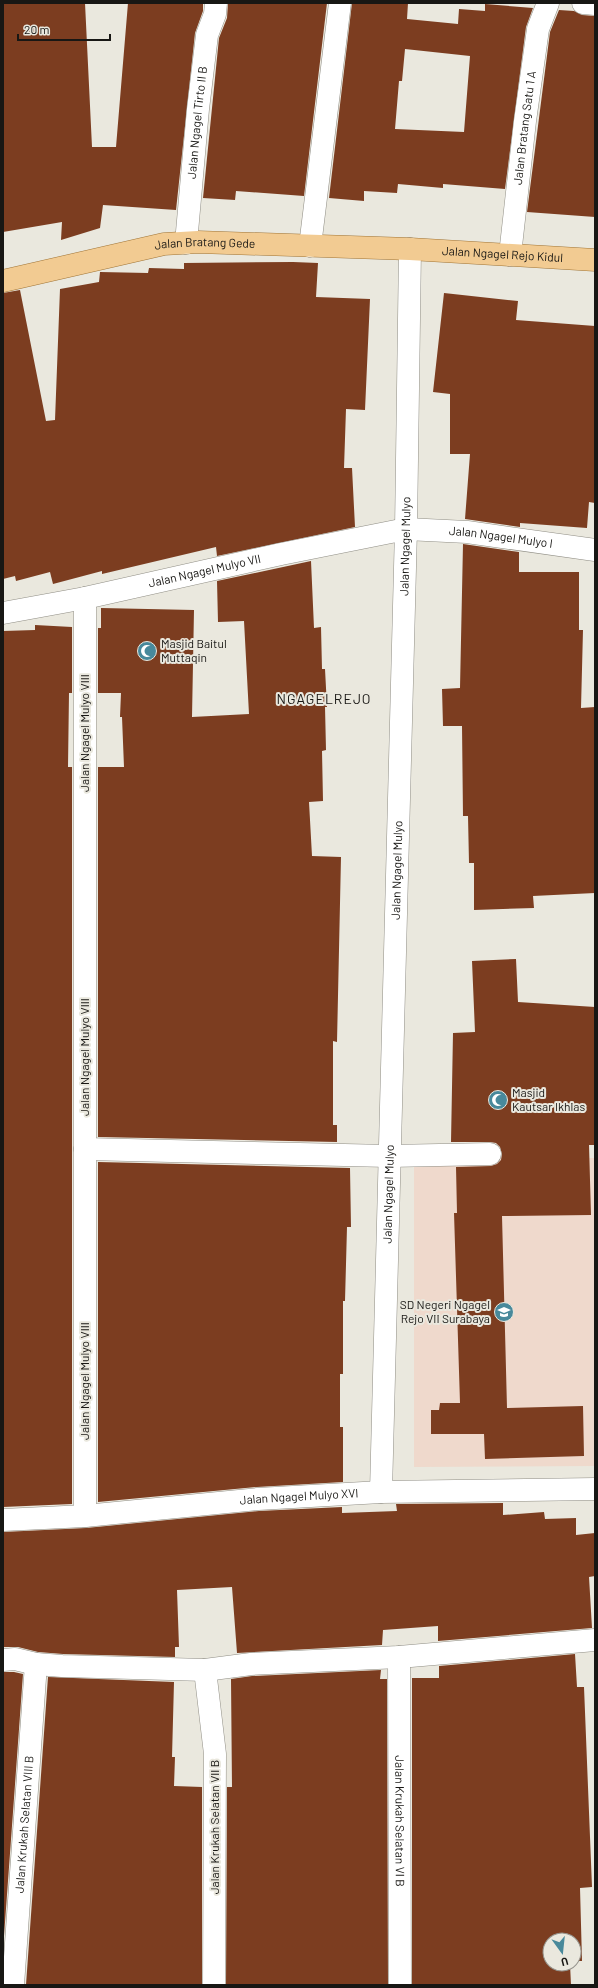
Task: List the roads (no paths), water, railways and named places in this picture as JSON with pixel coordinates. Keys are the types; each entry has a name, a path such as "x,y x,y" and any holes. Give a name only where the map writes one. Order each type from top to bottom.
{"main road":[{"name":"Jalan Bratang Gede","path":"3,281 164,244 186,243 410,249"},
{"name":"Jalan Ngagel Rejo Kidul","path":"410,249 595,260"}],"street":[{"name":"Jalan Ngagel Tirto II B","path":"186,243 191,166 207,34 215,14 216,3"},
{"path":"310,246 340,3"},
{"name":"Jalan Bratang Satu 1 A","path":"510,255 525,121 538,29 548,3"},
{"path":"583,3 595,4"},
{"name":"Jalan Ngagel Mulyo","path":"381,1492 406,529 410,249"},
{"name":"Jalan Ngagel Mulyo I","path":"406,529 466,532 595,550"},
{"name":"Jalan Ngagel Mulyo VII","path":"3,613 85,598 281,554 406,529"},
{"name":"Jalan Ngagel Mulyo VIII","path":"85,598 85,1516"},
{"path":"85,1149 389,1156 490,1154"},
{"name":"Jalan Ngagel Mulyo XVI","path":"3,1520 85,1516 258,1499 381,1492 595,1488"},
{"path":"3,1660 15,1660 36,1664 205,1670 251,1664 399,1657 595,1640"},
{"name":"Jalan Krukah Selatan VI B","path":"399,1657 400,1985"},
{"name":"Jalan Krukah Selatan VIII B","path":"13,1985 36,1664"},
{"name":"Jalan Krukah Selatan VII B","path":"205,1670 216,1754 214,1985"}],"place":[{"name":"Masjid Baitul Muttaqin","path":"147,651"},
{"name":"Masjid Kautsar Ikhlas","path":"498,1100"},
{"name":"SD Negeri Ngagel Rejo VII Surabaya","path":"504,1312"}],"district":[{"name":"NGAGELREJO","path":"324,699"}]}
